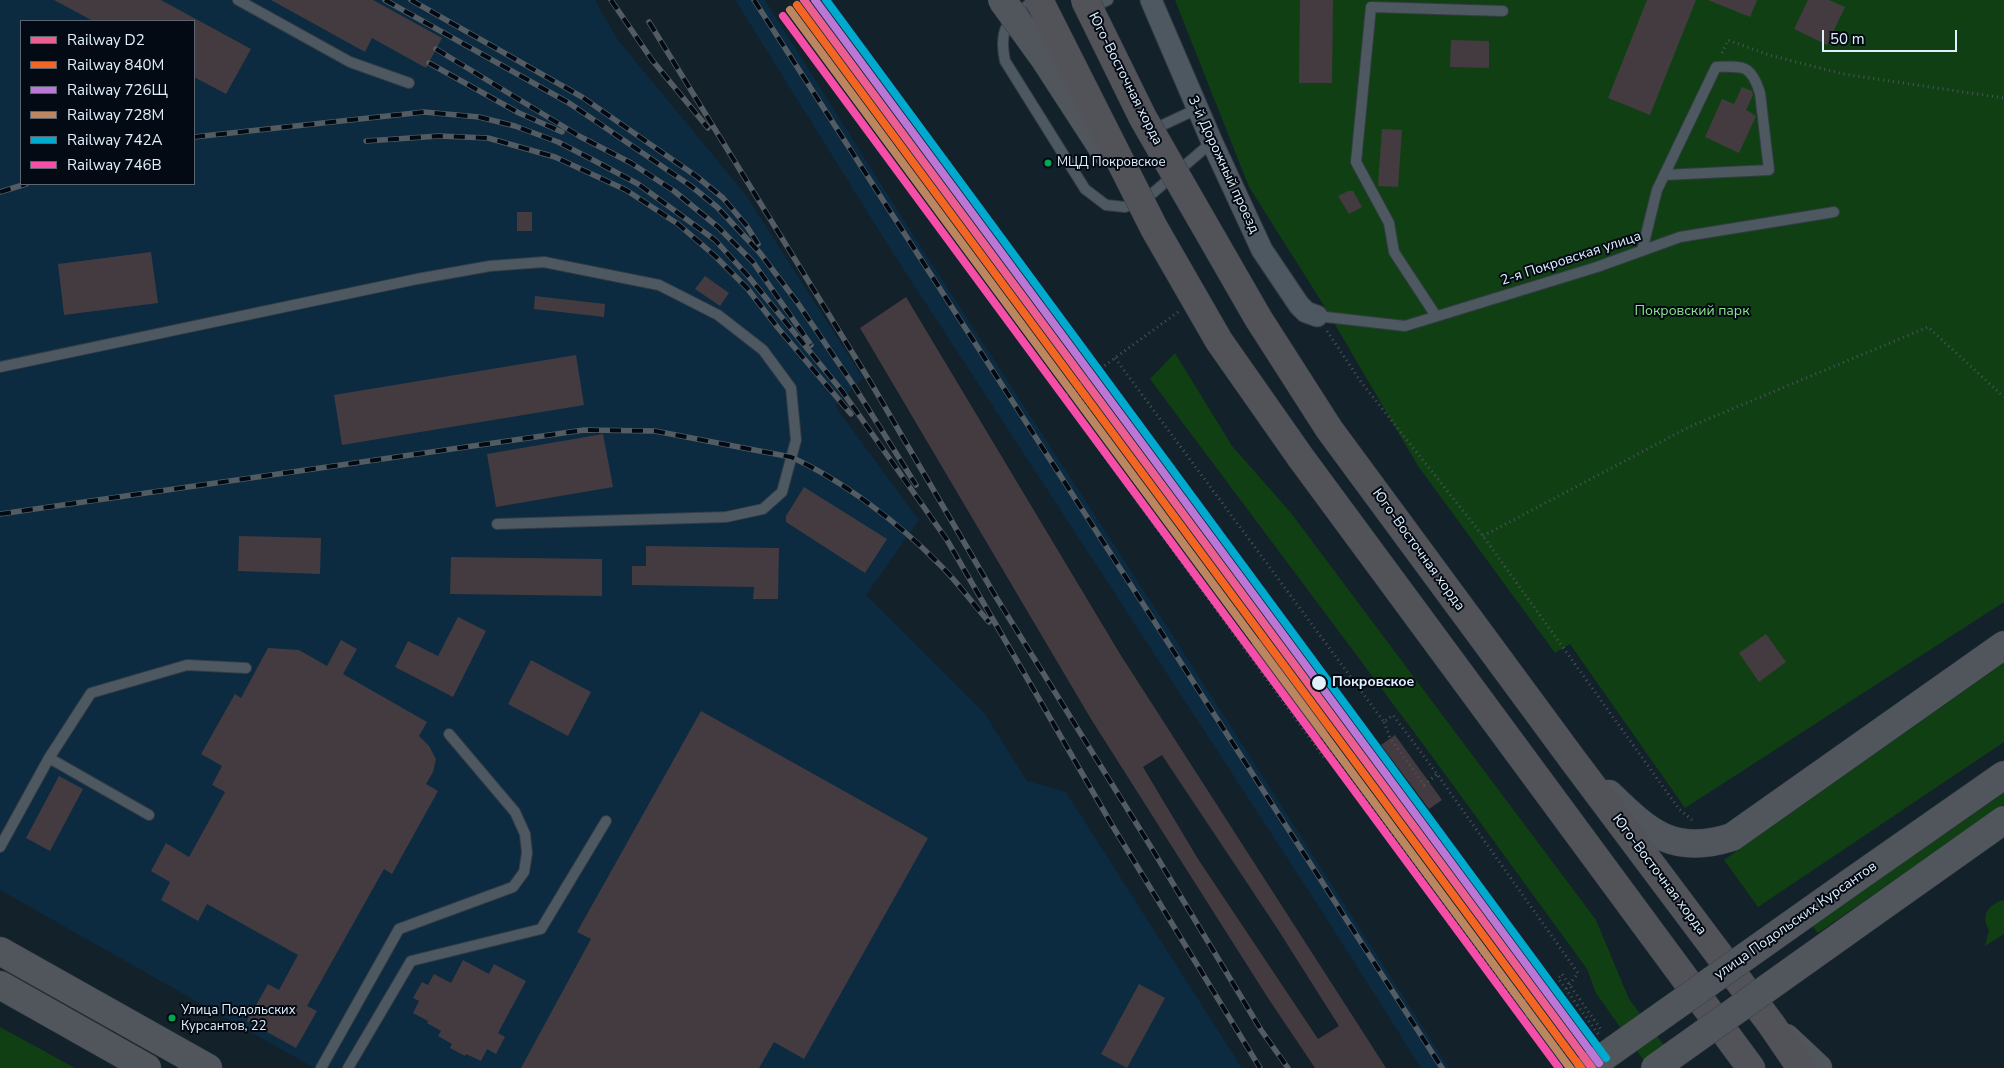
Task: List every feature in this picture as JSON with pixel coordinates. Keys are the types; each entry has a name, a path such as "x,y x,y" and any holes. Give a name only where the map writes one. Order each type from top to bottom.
{"main road":[{"path":"1002,0 1044,58 1154,228 1219,341 1301,458 1548,790 1751,1068"},
{"path":"1039,0 1154,228"},
{"name":"Юго-Восточная хорда","path":"1085,0 1143,118 1258,318 1329,429 1573,760 1771,1024 1801,1068"},
{"path":"1099,0 1143,118"},
{"path":"1573,760 1639,824 1656,834 1674,841 1692,844 1712,843 1732,837 1752,824 2004,645"},
{"name":"улица Подольских Курсантов","path":"1575,1062 1848,884 2004,776"},
{"path":"1654,1068 2004,820"},
{"path":"0,951 208,1068"},
{"path":"0,986 147,1068"},
{"path":"1771,1024 1818,1068"}],"street":[{"name":"3-й Дорожный проезд","path":"1151,0 1197,109 1262,250 1299,305 1306,312 1317,316"}],"lane":[{"path":"238,0 350,62 409,83"},
{"path":"1035,0 1021,10 1006,26 1002,43 1005,61 1085,189 1106,205 1125,207 1147,198 1212,142"},
{"path":"1108,0 1086,11 1144,133 1197,109"},
{"path":"1436,316 1394,252 1389,223 1356,162 1370,7 1503,11"},
{"path":"1642,251 1657,190 1664,175 1716,67 1740,66 1750,73 1760,93 1769,170 1664,175"},
{"name":"2-я Покровская улица","path":"1317,316 1405,326 1597,267 1680,237 1834,212"},
{"path":"0,367 417,278 490,266 544,262 659,286 718,315 763,350 791,388 796,440 782,492 763,510 726,517 497,524"},
{"path":"0,847 49,758 91,693 188,665 246,668"},
{"path":"321,1068 399,928 513,887 524,872 527,853 526,834 515,812 449,734"},
{"path":"49,758 149,814"},
{"path":"348,1068 410,961 540,929 606,821"}],"path":[{"path":"1716,67 1728,40 1777,58 1843,74 2004,98"},
{"path":"1317,316 1361,382 1483,536 1679,809 1696,824"},
{"path":"1483,536 1689,427 1928,327 2004,397"},
{"path":"1331,753 1325,759 1267,676 1062,398 1074,389 1091,412 1095,408 1078,386 1115,358 1384,722 1390,738 1424,785 1437,774"},
{"path":"1384,722 1392,715 1437,774 1578,973 1566,989"},
{"path":"1321,736 1331,753 1513,1000 1524,1018 1535,1010"},
{"path":"1600,1036 1558,978 1562,974 1602,1032"},
{"path":"1527,999 1575,1062 1523,1001 1527,999"}],"shaded area":[{"path":"0,0 595,0 618,40 746,195 863,378 835,406 919,520 866,595 985,714 1027,781 1066,792 1242,1068 314,1068 0,890"},
{"path":"735,0 765,0 910,230 1175,639 1449,1068 1421,1068 1323,913 891,250"},
{"path":"795,0 832,0 1121,403 1529,955 1533,952 1616,1068 1562,1068 1517,1009 1507,971 1511,967 1103,414 914,164"}],"green space":[{"name":"Покровский парк","path":"1175,0 2004,0 2004,602 1685,808 1570,644 1555,653 1418,466 1323,304 1249,187"},
{"path":"1175,353 1232,446 1291,513 1596,920 1629,999 1681,1068 1649,1068 1596,993 1587,969 1426,748 1150,379"},
{"path":"2004,663 2004,742 1758,907 1724,860"},
{"path":"2004,793 2004,804 1818,933 1812,926"},
{"path":"2004,900 2004,934 1985,946 1989,930 1985,920 1986,915 1990,907"},
{"path":"0,1027 75,1068 0,1068"}],"building":[{"path":"54,0 161,0 251,49 226,94 195,78 195,20 91,20"},
{"path":"271,0 373,0 442,38 426,68 372,38 365,52"},
{"path":"1300,0 1333,0 1332,83 1299,83"},
{"path":"1647,0 1696,0 1650,115 1608,98"},
{"path":"1708,0 1757,0 1750,17"},
{"path":"1808,0 1829,0 1845,7 1827,45 1794,29"},
{"path":"1451,40 1489,41 1489,68 1450,67"},
{"path":"1742,87 1752,91 1753,95 1746,110 1756,116 1739,153 1705,137 1722,99 1734,104"},
{"path":"1382,129 1402,130 1398,187 1378,186"},
{"path":"1348,191 1353,191 1362,207 1349,214 1338,196"},
{"path":"517,212 532,212 532,231 517,231"},
{"path":"151,252 158,303 64,315 58,264"},
{"path":"705,276 729,293 720,306 695,289"},
{"path":"535,296 605,304 604,317 534,309"},
{"path":"906,297 1120,654 1386,1068 1315,1068 1268,998 1091,719 860,328","holes":["1162,755 1277,928 1339,1026 1318,1039 1198,859 1143,767"]},
{"path":"576,355 584,405 342,445 334,395"},
{"path":"603,434 613,487 496,507 487,454"},
{"path":"804,487 887,539 865,573 786,522 786,516"},
{"path":"239,536 321,538 320,574 238,571"},
{"path":"646,546 779,548 778,599 753,599 754,587 632,585 632,566 646,566"},
{"path":"451,557 602,559 602,596 450,594"},
{"path":"458,617 486,631 453,697 395,667 408,641 438,656"},
{"path":"1766,634 1786,662 1759,682 1739,653"},
{"path":"1261,637 1330,730 1317,739 1248,647"},
{"path":"341,640 357,649 343,674 427,722 419,736 429,746 436,759 433,772 426,784 438,791 392,874 384,869 307,1006 317,1011 296,1048 247,1021 268,984 279,990 298,955 207,904 198,921 161,900 170,882 151,871 166,843 189,857 225,792 212,785 222,766 201,754 235,694 241,698 268,648 299,650 327,666"},
{"path":"531,660 591,692 568,736 508,704"},
{"path":"701,711 928,838 804,1059 774,1042 759,1068 521,1068 591,939 577,932"},
{"path":"1395,735 1442,800 1429,809 1381,745"},
{"path":"59,776 83,789 50,851 26,838"},
{"path":"463,960 489,974 494,964 526,981 498,1033 505,1037 496,1054 487,1049 481,1061 466,1054 465,1056 450,1048 452,1044 438,1036 441,1031 413,1013 419,1001 413,998 422,982 428,985 434,974 451,983"},
{"path":"1139,984 1165,998 1127,1068 1101,1054"}],"railway":[{"path":"385,0 569,103 691,186 717,207 760,253 797,302 854,386 916,485"},
{"path":"411,0 582,97 696,176 723,198 746,225 758,244"},
{"path":"611,0 652,60 708,128"},
{"path":"754,0 1442,1068"},
{"path":"649,22 871,383 996,597 1154,852 1261,1030 1288,1068"},
{"path":"436,49 579,136 631,163 674,191 718,227 753,262 811,345"},
{"path":"429,63 519,113 562,132"},
{"path":"195,137 424,112 479,117 515,126 558,142 593,160 638,184 715,240 748,276 842,391 947,540 1112,825 1260,1068"},
{"path":"366,141 439,136 488,138 555,157 626,190 678,224 715,256 747,288 778,328 851,414"},
{"path":"0,192 23,185"},
{"path":"0,514 584,430 655,431 791,457 830,478 870,504 924,549 952,578 989,622"}],"rail line":[{"name":"D2","path":"804,0 1592,1068"},
{"name":"726Щ","path":"815,0 1599,1063"},
{"name":"742А","path":"826,0 1606,1058"},
{"name":"840М","path":"797,5 1581,1068"},
{"name":"728М","path":"790,10 1570,1068"},
{"name":"746В","path":"783,16 1559,1068"}],"place":[{"name":"МЦД Покровское","path":"1048,163"},
{"name":"Покровское","path":"1319,683"},
{"name":"Улица Подольских Курсантов, 22","path":"172,1018"}]}
